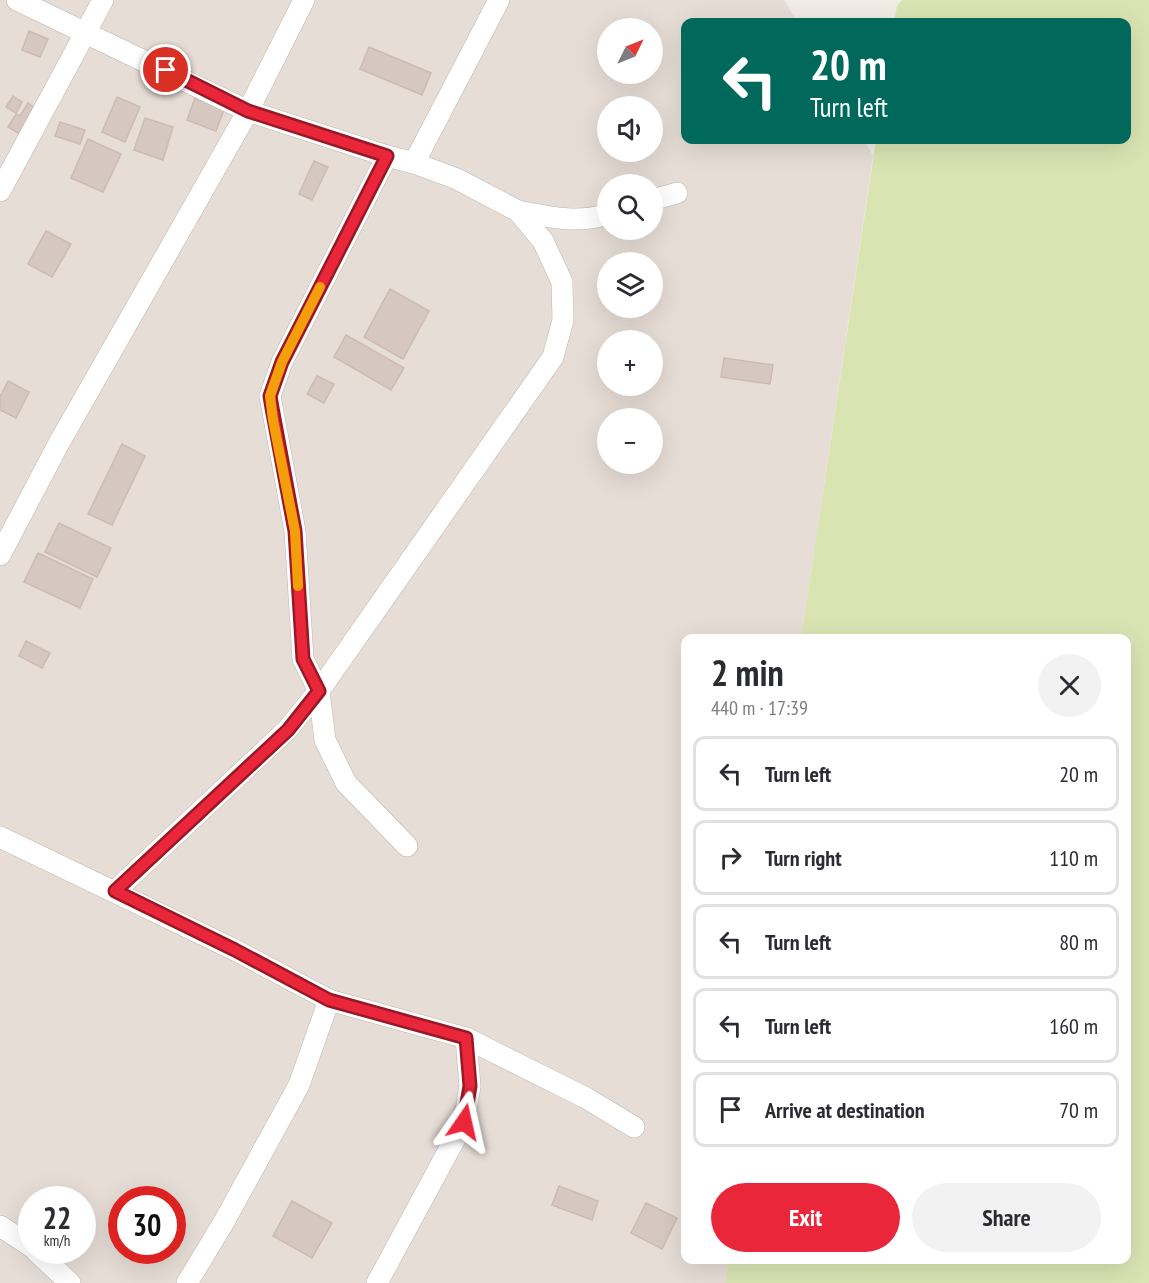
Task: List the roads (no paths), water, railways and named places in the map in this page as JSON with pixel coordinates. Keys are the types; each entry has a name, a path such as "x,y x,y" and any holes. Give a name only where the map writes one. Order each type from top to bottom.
{"street":[{"path":"17,0 248,111 414,163 457,180 518,211 567,220 597,217"},
{"path":"0,191 103,0"},
{"path":"0,555 59,443 248,111 304,0"},
{"path":"414,163 499,0"},
{"path":"387,156 282,362 270,396 295,531 303,659 319,691 325,740 346,783 407,846"},
{"path":"663,197 677,193"},
{"path":"115,891 288,730 319,691 553,357 563,320 562,282 543,241 518,211"},
{"path":"0,837 235,950 329,1000 466,1038 586,1098 634,1127"},
{"path":"187,1283 225,1220 299,1085 329,1000"},
{"path":"377,1283 464,1122 470,1086 466,1038"},
{"path":"0,1226 18,1238"},
{"path":"50,1264 70,1283"}]}
